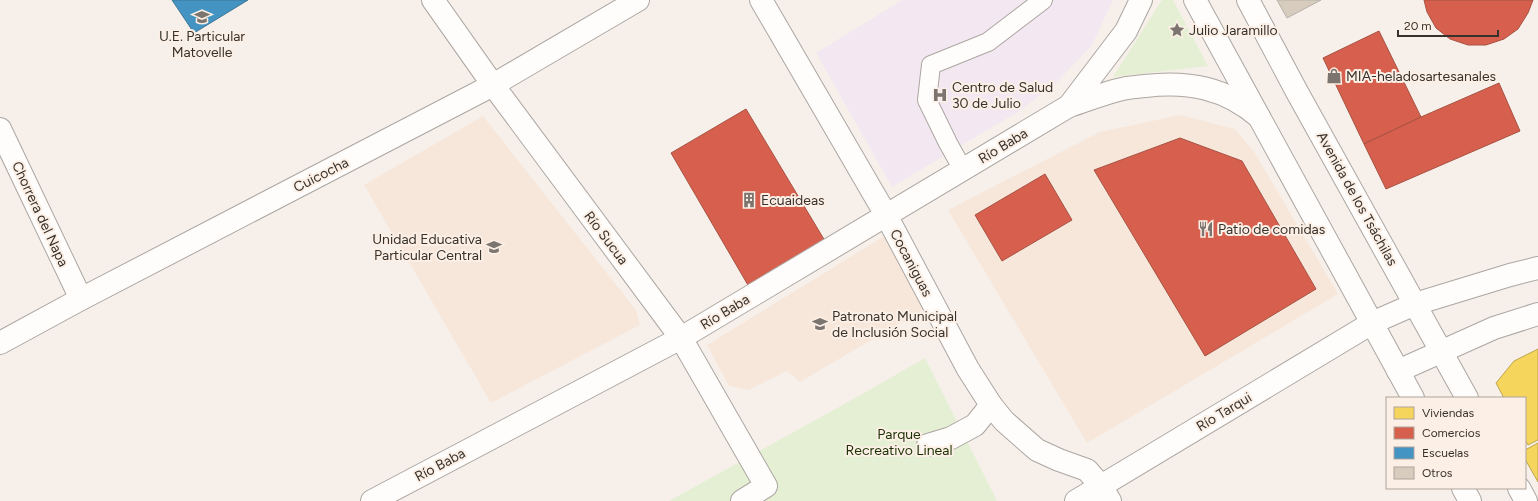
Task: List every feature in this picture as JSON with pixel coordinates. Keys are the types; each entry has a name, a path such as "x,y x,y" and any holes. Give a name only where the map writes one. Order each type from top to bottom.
{"street":[{"name":"Río Sucua","path":"433,0 493,85 681,338 766,486 742,501"},
{"name":"Cuicocha","path":"0,343 81,299 493,85 638,0"},
{"name":"Cocaniguas","path":"761,0 886,215 968,369 991,405 1004,421 1037,450 1087,470 1106,493"},
{"name":"Río Baba","path":"1069,106 1126,31 1141,0"},
{"path":"1195,0 1412,397"},
{"name":"Avenida de los Tsáchilas","path":"1248,0 1297,92 1466,397"},
{"name":"Río Baba","path":"372,501 681,338 1069,106 1120,89 1154,85 1182,84 1210,90 1233,98 1247,107 1259,118"},
{"name":"Chorrera del Napa","path":"0,129 81,299"},
{"name":"Río Tarqui","path":"1076,501 1106,493 1372,323 1415,304 1538,268"},
{"path":"1398,371 1494,328 1538,314"},
{"path":"928,445 952,438 975,425 991,405"},
{"path":"1464,489 1470,501"},
{"path":"1520,489 1526,501"}],"lane":[{"path":"963,170 927,100 931,65 988,42 1043,0"}],"shaded area":[{"name":"Centro de Salud 30 de Julio","path":"902,0 1113,0 1092,45 1059,80 1021,110 892,187 816,53"},
{"path":"1180,115 1235,129 1255,153 1338,294 1087,443 948,210 1100,132"},
{"name":"Unidad Educativa Particular Central","path":"483,116 636,310 640,325 491,403 364,185"},
{"name":"Patronato Municipal de Inclusión Social","path":"891,232 934,303 800,382 787,371 748,390 729,386 707,345"}],"green space":[{"path":"1162,0 1173,0 1208,66 1113,77"},
{"name":"Parque Recreativo Lineal","path":"925,358 997,501 669,501 857,397"}],"building: Viviendas":[{"path":"1538,349 1538,440 1528,445 1526,442 1526,397 1503,397 1496,383 1514,361"},
{"path":"1538,443 1538,482 1526,461 1526,449"}],"building: Comercios":[{"path":"1424,0 1533,0 1528,13 1518,29 1504,39 1486,45 1468,45 1450,39 1436,28 1427,12"},
{"path":"1379,31 1421,117 1364,144 1323,58"},
{"path":"1499,83 1520,131 1386,189 1364,144"},
{"name":"Ecuaideas","path":"746,109 828,246 752,292 671,153"},
{"name":"Patio de comidas","path":"1180,138 1242,161 1316,289 1205,356 1094,170"},
{"path":"1045,174 1072,220 1002,261 975,215"}],"building: Escuelas":[{"name":"U.E. Particular Matovelle","path":"172,0 248,0 194,33"}],"building: Otros":[{"path":"1277,0 1321,0 1287,18"}],"place":[{"name":"U.E. Particular Matovelle","path":"202,17"},
{"name":"Julio Jaramillo","path":"1177,30"},
{"name":"MIA-heladosartesanales","path":"1334,76"},
{"name":"Centro de Salud 30 de Julio","path":"940,95"},
{"name":"Ecuaideas","path":"749,200"},
{"name":"Patio de comidas","path":"1206,229"},
{"name":"Unidad Educativa Particular Central","path":"494,247"},
{"name":"Patronato Municipal de Inclusión Social","path":"820,324"}]}
